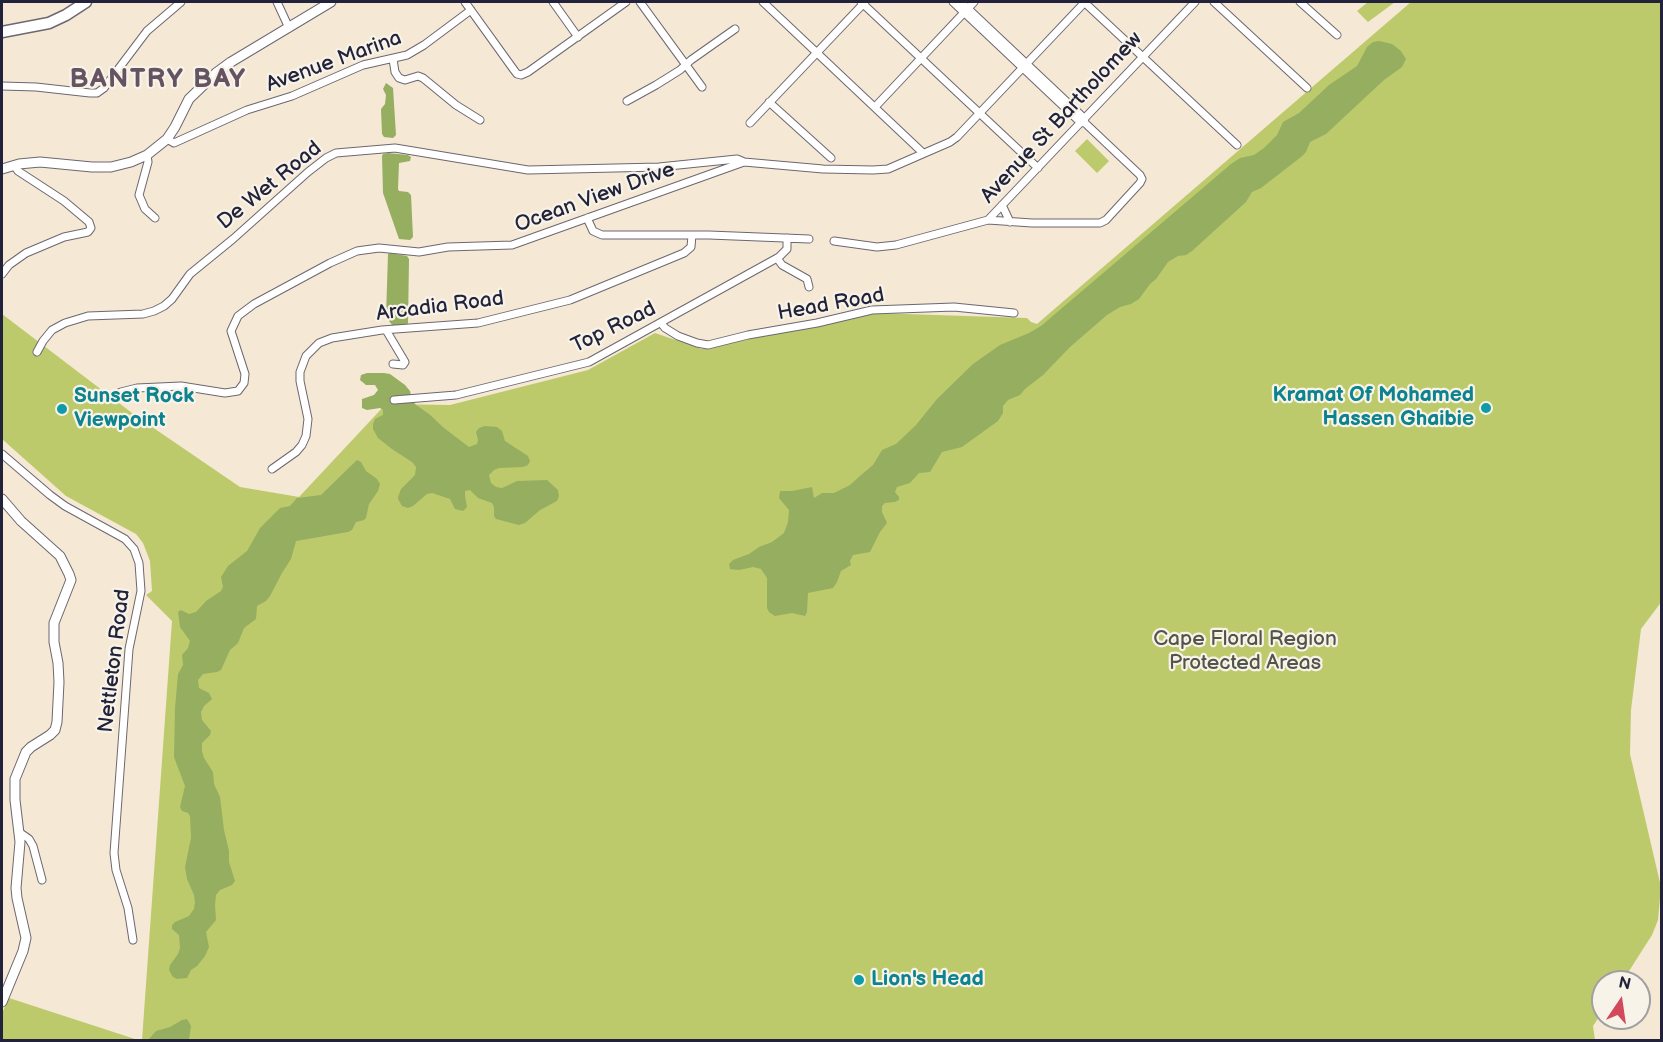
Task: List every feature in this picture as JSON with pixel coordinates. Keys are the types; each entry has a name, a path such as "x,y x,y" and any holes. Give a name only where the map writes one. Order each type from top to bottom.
{"main road":[{"path":"2,32 49,23 86,2"},
{"path":"2,169 14,165 45,162 111,167 147,155 167,139 187,103 199,89 231,62 331,2"},
{"path":"2,498 21,521 60,556 70,580 54,623 59,682 55,730 26,752 15,779 15,800 20,832 16,888 26,943 2,1002"}],"street":[{"path":"2,86 97,93 104,88 147,31 181,2"},
{"path":"277,2 289,28"},
{"path":"465,2 517,74 524,74 626,2"},
{"path":"553,2 578,37"},
{"path":"651,2 642,4 702,87"},
{"path":"763,2 924,153"},
{"path":"750,123 863,2 1038,168"},
{"path":"953,2 966,10 996,38 1142,179 1113,212 1100,223 988,220"},
{"path":"961,2 966,10"},
{"path":"875,107 974,2"},
{"path":"1084,2 1237,146"},
{"name":"Ocean View Drive","path":"112,398 121,392 137,388 181,386 223,393 238,391 244,383 244,372 231,332 232,325 238,316 249,308 360,250 376,248 419,252 448,247 512,245 744,162 823,169 888,169 953,140 1084,2"},
{"name":"Avenue St Bartholomew","path":"834,241 877,247 896,245 988,220 1195,2"},
{"path":"1214,2 1307,88"},
{"path":"1300,2 1336,36"},
{"name":"Avenue Marina","path":"167,139 174,143 247,110 292,96 363,65 407,55 471,10"},
{"path":"627,101 663,81 735,29"},
{"path":"393,59 395,72 399,78 405,80 418,76 423,78 456,105 480,120"},
{"path":"769,102 831,158"},
{"name":"De Wet Road","path":"37,352 52,330 71,321 87,316 143,314 164,306 174,297 190,274 308,172 326,158 339,152 395,148 528,170 659,167 737,159 744,162"},
{"path":"147,155 148,162 139,195 144,208 155,218"},
{"path":"2,274 9,265 26,253 64,237 88,232 91,228 89,222 64,201 16,170 14,165"},
{"path":"1002,205 1010,222"},
{"path":"587,218 592,229 599,234 808,239"},
{"name":"Arcadia Road","path":"272,469 296,452 306,436 308,419 300,376 302,364 308,352 319,343 332,338 386,330 478,323 570,300 684,253 691,247 692,235"},
{"path":"787,238 786,250 777,258 782,265 807,279 809,287"},
{"name":"Top Road","path":"394,400 456,395 599,358 777,258"},
{"name":"Head Road","path":"661,323 678,336 697,344 708,345 872,310 954,307 1014,313"},
{"path":"386,330 405,362 404,365 393,364"},
{"name":"Nettleton Road","path":"2,454 65,506 125,539 134,549 139,563 141,591 129,649 114,844 114,860 128,908 132,940"},
{"path":"20,832 33,846 42,880"}],"green space":[{"path":"1368,2 1395,2 1368,22 1357,11"},
{"name":"Cape Floral Region Protected Areas","path":"1411,2 1661,2 1662,601 1641,629 1631,710 1630,754 1661,887 1658,920 1652,935 1630,970 1591,970 1591,1030 1594,1030 1595,1040 142,1040 172,621 146,595 152,591 150,561 143,543 136,534 66,496 2,439 2,314 136,416 240,487 299,497 386,404 450,405 588,370 655,333 702,349 875,313 1027,318 1037,324"},
{"path":"1379,41 1392,44 1401,51 1406,59 1402,67 1384,80 1326,134 1310,142 1301,157 1261,188 1252,192 1246,202 1192,251 1168,262 1139,299 1107,315 1020,395 1008,400 1003,406 1003,413 998,421 962,447 942,452 930,472 919,473 910,483 897,487 895,492 899,500 885,503 882,506 887,523 870,552 853,555 851,565 841,571 833,588 808,593 805,616 792,613 775,616 769,612 767,578 761,569 753,567 730,569 729,564 733,560 772,542 784,533 789,510 779,498 780,491 812,487 814,498 822,493 834,493 850,485 873,465 882,450 896,444 916,425 937,399 973,364 1000,345 1041,326 1231,164 1240,158 1254,155 1264,148 1277,135 1283,122 1299,113 1329,85 1357,66 1367,47"},
{"path":"386,83 393,88 396,135 393,138 384,137 382,134 381,109 385,104 386,95 383,89"},
{"path":"1087,139 1109,161 1097,173 1075,151"},
{"path":"388,153 411,157 410,161 399,163 398,189 411,195 413,237 410,240 399,239 383,193 382,156"},
{"path":"388,254 407,256 409,259 408,323 406,326 392,325 386,317"},
{"path":"390,374 405,385 416,405 469,447 477,444 476,432 479,428 497,427 502,431 505,441 528,456 530,461 523,467 494,470 489,475 491,483 502,488 517,481 547,480 558,490 557,501 519,525 496,519 492,503 478,498 470,490 465,491 467,507 463,511 455,509 450,499 432,493 427,494 413,506 408,508 402,506 398,497 401,489 415,475 416,467 378,438 373,424 375,419 383,415 383,410 362,408 362,399 374,395 378,390 375,385 366,385 360,380 361,375"},
{"path":"357,460 380,484 369,504 366,518 356,522 352,530 348,532 296,541 291,559 270,596 257,606 256,619 244,628 238,643 230,650 221,670 203,674 198,680 199,688 209,693 212,699 201,712 202,720 211,731 202,743 202,751 213,772 214,784 220,797 229,862 235,881 216,895 216,920 206,932 209,947 205,956 191,970 187,978 177,979 169,970 180,948 179,935 172,929 172,925 189,916 194,909 195,902 185,867 191,838 190,816 180,807 185,786 174,757 178,674 183,665 182,655 190,641 180,627 178,612 181,610 189,614 196,612 206,601 221,591 223,587 221,577 228,566 247,551 260,528 280,508 290,506 297,498 321,495"},
{"path":"9,998 138,1040 2,1040 2,1013"},
{"path":"187,1019 191,1026 189,1040 148,1040 156,1031"}],"place":[{"name":"Kramat Of Mohamed Hassen Ghaibie","path":"1486,408"},
{"name":"Sunset Rock Viewpoint","path":"62,409"},
{"name":"Lion's Head","path":"859,980"}],"district":[{"name":"BANTRY BAY","path":"158,80"}]}
